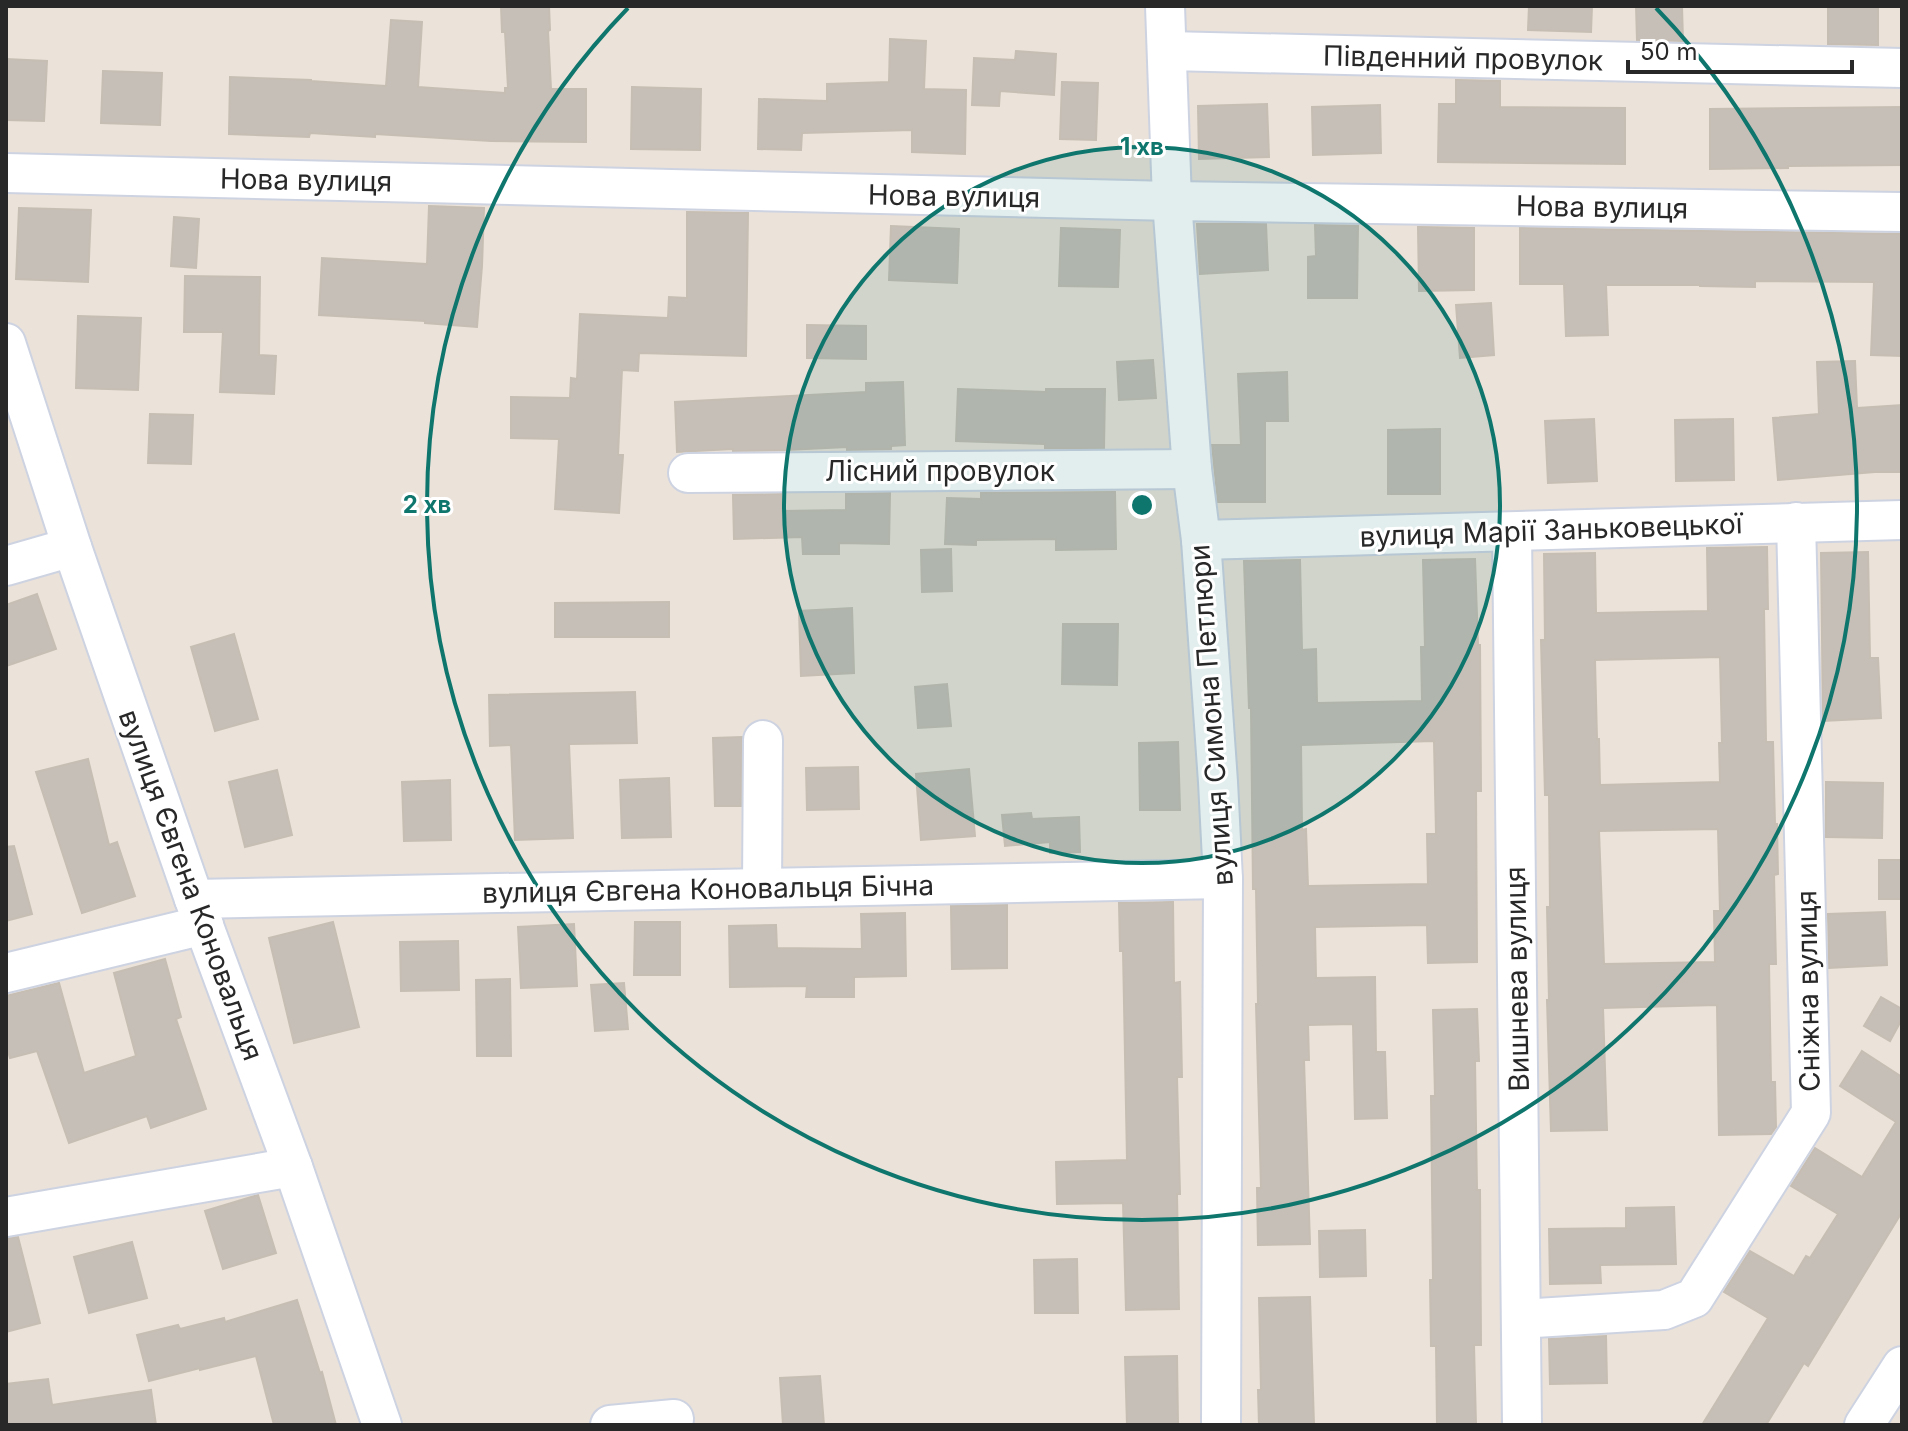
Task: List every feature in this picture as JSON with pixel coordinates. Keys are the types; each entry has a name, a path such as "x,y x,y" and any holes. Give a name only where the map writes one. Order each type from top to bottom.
{"street":[{"name":"вулиця Симона Петлюри","path":"1165,6 1172,201 1192,469 1201,540 1223,879 1221,1425"},
{"name":"Південний провулок","path":"1168,51 1902,68"},
{"name":"Нова вулиця","path":"6,173 1172,201 1902,212"},
{"name":"вулиця Євгена Коновальця","path":"6,343 72,547 382,1425"},
{"name":"Лісний провулок","path":"688,473 1192,469"},
{"name":"вулиця Марії Заньковецької","path":"1201,540 1902,520"},
{"name":"Сніжна вулиця","path":"1521,1319 1664,1310 1694,1298 1811,1113 1796,522"},
{"name":"Вишнева вулиця","path":"1512,532 1522,1425"},
{"path":"6,566 72,547"},
{"path":"762,888 763,740"},
{"name":"вулиця Євгена Коновальця Бічна","path":"6,973 199,912 762,888 1223,879"},
{"path":"6,1217 293,1167"},
{"path":"1864,1425 1902,1366"},
{"path":"610,1425 674,1419"}],"building":[{"path":"501,6 549,6 551,89 586,89 586,142 491,141 375,134 375,137 310,133 309,137 229,134 230,77 386,86 391,20 422,22 418,87 505,93 505,88 508,88"},
{"path":"1529,6 1592,6 1591,32 1528,30"},
{"path":"1636,6 1682,6 1683,41 1637,40"},
{"path":"1828,6 1878,6 1878,45 1828,44"},
{"path":"890,39 926,41 924,89 966,90 965,154 912,152 912,130 802,133 801,150 758,149 759,99 827,101 827,84 889,82"},
{"path":"1016,51 1056,54 1054,95 1000,91 999,106 972,105 974,58 1015,60"},
{"path":"6,59 47,61 44,121 6,120"},
{"path":"103,71 162,73 160,125 101,123"},
{"path":"1456,80 1500,81 1500,107 1625,108 1625,164 1438,162 1439,104 1456,104"},
{"path":"1062,82 1098,83 1096,140 1060,139"},
{"path":"632,87 701,89 700,150 631,149"},
{"path":"1267,104 1269,157 1199,159 1198,106"},
{"path":"1380,105 1381,153 1313,155 1312,107"},
{"path":"1902,107 1902,165 1710,169 1710,109"},
{"path":"429,206 484,208 477,327 319,315 322,258 427,264"},
{"path":"19,208 91,210 88,282 16,279"},
{"path":"687,212 748,213 746,356 639,353 638,371 622,370 618,455 623,455 619,513 555,509 559,439 511,438 511,397 570,398 571,378 577,379 580,314 668,318 669,297 687,298"},
{"path":"174,217 199,219 196,268 171,266"},
{"path":"1197,224 1266,224 1268,270 1200,274"},
{"path":"1315,225 1358,226 1357,298 1308,298 1308,257 1316,256"},
{"path":"891,226 959,229 957,283 889,280"},
{"path":"1418,227 1474,228 1474,290 1419,291"},
{"path":"1061,228 1120,230 1118,287 1059,286"},
{"path":"1520,228 1902,234 1902,356 1871,355 1874,282 1755,281 1755,287 1606,285 1608,335 1566,336 1564,284 1520,284"},
{"path":"185,276 260,277 259,355 276,356 274,394 220,392 223,332 184,332"},
{"path":"1491,303 1494,355 1460,358 1456,305"},
{"path":"78,316 141,318 138,390 76,388"},
{"path":"807,325 866,326 866,359 807,358"},
{"path":"1153,360 1156,398 1119,400 1117,362"},
{"path":"1855,361 1857,408 1902,405 1902,472 1778,480 1773,418 1819,414 1817,362"},
{"path":"1287,372 1288,421 1265,421 1265,502 1218,502 1212,445 1241,445 1238,374"},
{"path":"903,382 905,445 891,446 891,449 847,450 847,447 677,452 675,402 866,392 866,383"},
{"path":"958,389 1046,392 1046,389 1105,389 1104,448 1045,448 1045,444 956,441"},
{"path":"150,414 193,415 191,464 148,463"},
{"path":"1594,419 1597,481 1548,483 1545,421"},
{"path":"1733,419 1734,480 1676,481 1675,420"},
{"path":"1440,429 1440,494 1388,494 1388,430"},
{"path":"1115,492 1116,549 1056,550 1056,539 976,540 976,545 945,544 947,498 981,499 981,493"},
{"path":"890,493 889,544 839,543 839,554 803,554 802,537 734,539 733,495 781,494 782,511 846,510 846,494"},
{"path":"1767,547 1768,609 1764,609 1766,742 1773,742 1778,874 1774,875 1776,964 1769,964 1771,1082 1775,1082 1776,1127 1771,1134 1719,1135 1717,1005 1603,1008 1607,1130 1551,1131 1547,1000 1549,795 1545,795 1541,640 1545,640 1544,554 1595,553 1596,613 1708,611 1707,548","holes":["1720,657 1720,782 1600,785 1595,660","1718,829 1720,911 1714,911 1715,962 1604,964 1599,831"]},
{"path":"951,549 952,591 922,592 921,550"},
{"path":"1868,552 1870,658 1878,658 1881,718 1823,721 1821,553"},
{"path":"1475,559 1480,645 1481,791 1476,791 1477,962 1428,963 1427,925 1315,927 1316,978 1375,977 1376,1052 1385,1052 1387,1118 1355,1119 1353,1024 1308,1025 1309,1060 1304,1060 1310,1244 1258,1245 1257,1188 1261,1188 1256,889 1253,889 1251,708 1244,561 1300,560 1302,650 1316,649 1317,703 1422,701 1421,647 1425,647 1423,560","holes":["1434,741 1436,834 1427,834 1428,884 1308,886 1306,829 1302,830 1301,745"]},
{"path":"37,594 56,649 6,666 6,605"},
{"path":"669,602 669,637 555,637 555,603"},
{"path":"852,608 854,673 801,676 799,611"},
{"path":"1063,624 1118,624 1117,685 1062,684"},
{"path":"234,634 258,719 215,731 191,647"},
{"path":"947,684 951,726 918,728 915,687"},
{"path":"635,692 637,743 569,744 573,838 515,840 511,745 490,746 489,695"},
{"path":"742,737 741,806 715,806 713,738"},
{"path":"1178,742 1180,810 1140,810 1139,743"},
{"path":"88,759 109,845 117,842 135,896 82,913 36,772"},
{"path":"858,767 859,809 807,810 806,768"},
{"path":"969,769 975,836 921,840 916,774"},
{"path":"277,770 292,835 245,847 229,782"},
{"path":"669,778 671,837 622,838 620,780"},
{"path":"450,780 451,840 404,841 402,782"},
{"path":"1826,782 1883,783 1882,838 1826,837"},
{"path":"1031,813 1032,819 1079,817 1080,852 1050,853 1050,842 1005,846 1002,815"},
{"path":"14,846 32,914 6,921 6,847"},
{"path":"1879,860 1902,860 1902,899 1879,899"},
{"path":"1173,902 1174,983 1180,982 1182,1077 1177,1077 1179,1309 1126,1310 1123,1203 1057,1204 1056,1162 1127,1160 1123,951 1120,951 1119,903"},
{"path":"1007,905 1007,968 952,969 951,906"},
{"path":"1885,912 1887,965 1829,968 1828,914"},
{"path":"905,913 906,976 854,977 854,997 806,997 807,986 730,987 729,926 776,925 777,948 862,949 861,914"},
{"path":"333,922 359,1027 294,1043 269,938"},
{"path":"635,922 680,922 680,975 634,975"},
{"path":"574,924 577,986 521,988 518,927"},
{"path":"458,941 459,990 401,991 400,942"},
{"path":"165,959 181,1017 176,1019 206,1109 151,1128 147,1116 69,1143 37,1051 10,1058 6,1045 6,996 59,983 84,1073 136,1056 114,973"},
{"path":"510,979 511,1056 477,1056 476,980"},
{"path":"624,983 628,1029 595,1031 591,985"},
{"path":"1881,997 1902,1009 1902,1019 1890,1041 1864,1026"},
{"path":"1477,1009 1479,1061 1475,1061 1481,1345 1474,1345 1476,1425 1437,1425 1436,1346 1431,1346 1430,1280 1433,1280 1433,1010"},
{"path":"1862,1051 1902,1077 1902,1212 1808,1366 1804,1363 1766,1425 1702,1425 1768,1318 1724,1292 1750,1251 1794,1276 1806,1256 1810,1258 1838,1214 1791,1186 1815,1148 1862,1177 1896,1122 1840,1086"},
{"path":"258,1195 276,1253 223,1269 205,1211"},
{"path":"1674,1207 1676,1264 1600,1265 1601,1283 1550,1284 1549,1229 1626,1228 1626,1208"},
{"path":"1365,1230 1366,1276 1320,1277 1319,1231"},
{"path":"18,1237 40,1323 6,1332 6,1238"},
{"path":"132,1242 147,1298 89,1313 74,1257"},
{"path":"1077,1259 1078,1313 1035,1313 1034,1260"},
{"path":"1310,1297 1314,1425 1259,1425 1259,1298"},
{"path":"297,1300 322,1372 336,1425 274,1425 256,1356 149,1381 137,1335 224,1318 225,1322"},
{"path":"1606,1336 1607,1383 1550,1384 1549,1339"},
{"path":"1177,1356 1178,1425 1127,1425 1125,1357"},
{"path":"820,1376 824,1425 783,1425 780,1378"},
{"path":"48,1379 52,1405 151,1390 156,1425 6,1425 6,1384"}]}
